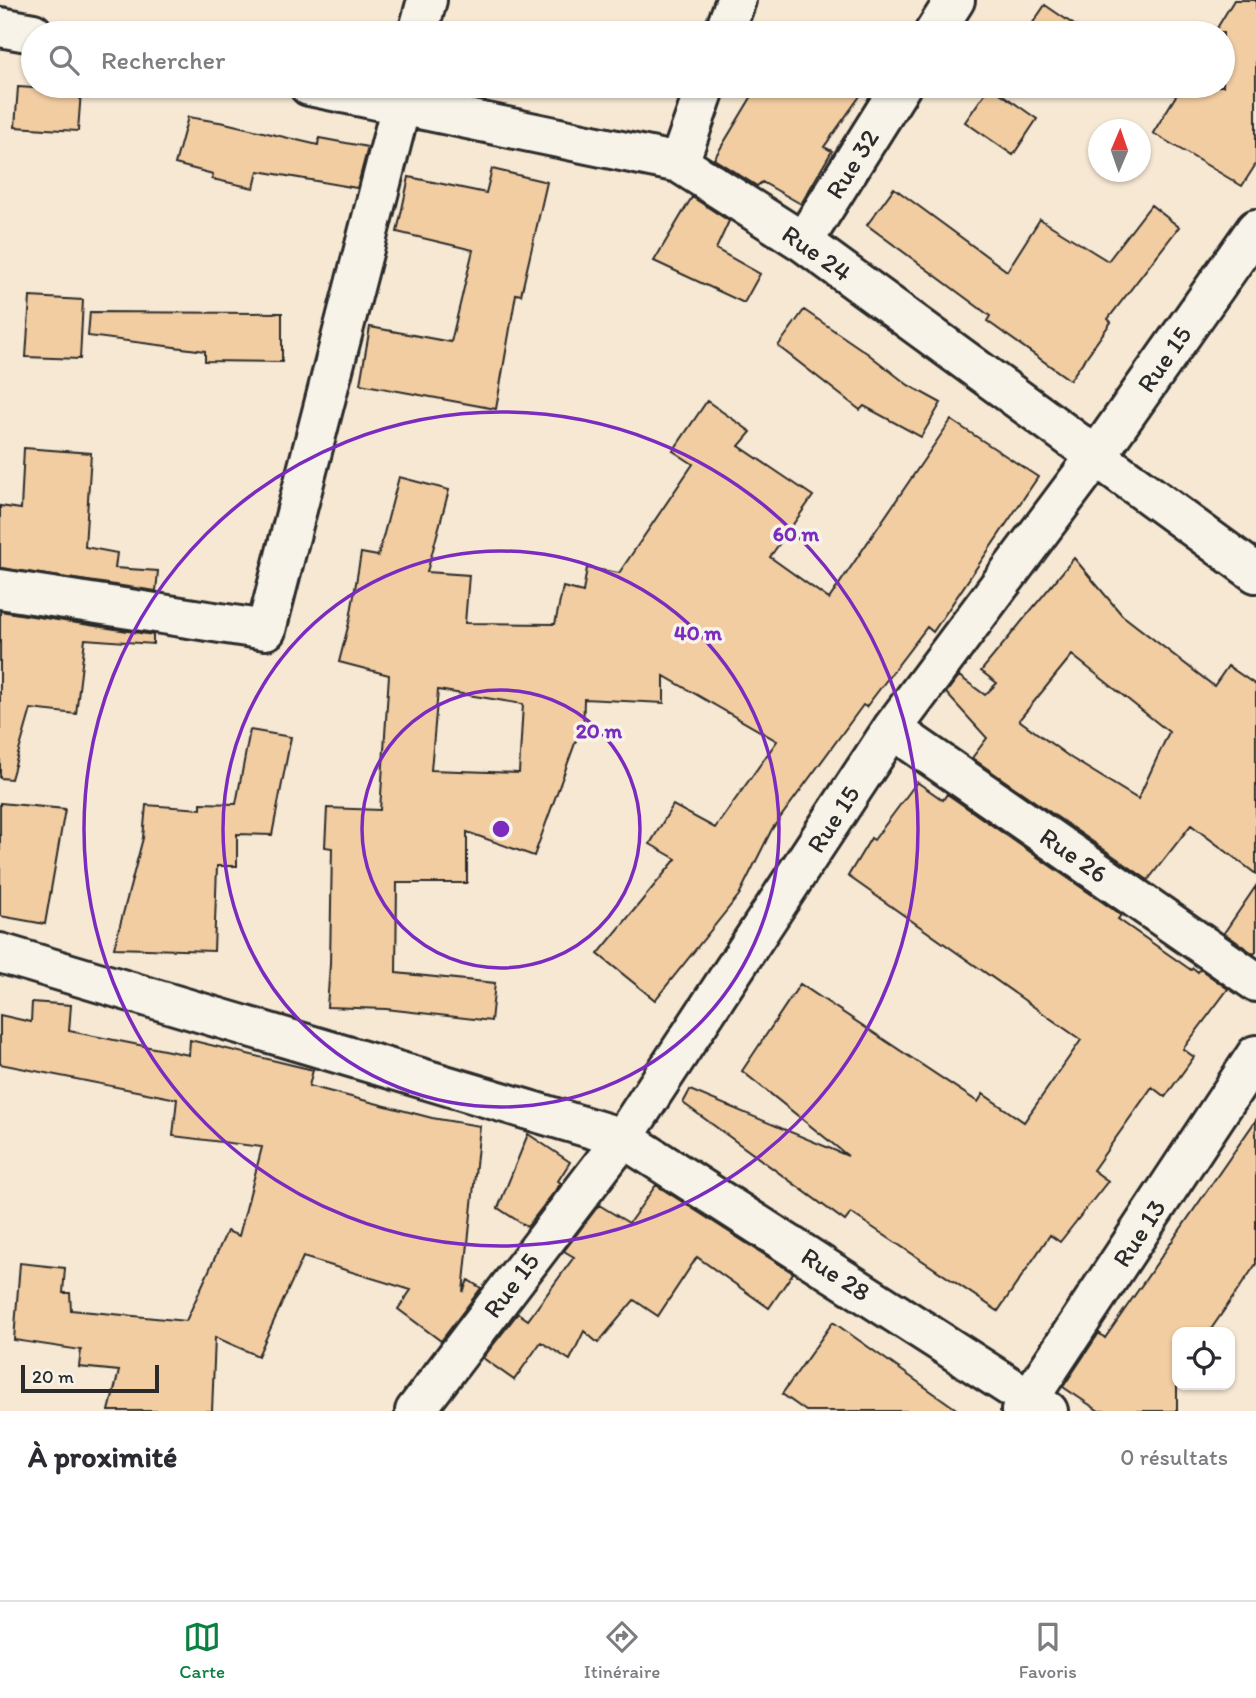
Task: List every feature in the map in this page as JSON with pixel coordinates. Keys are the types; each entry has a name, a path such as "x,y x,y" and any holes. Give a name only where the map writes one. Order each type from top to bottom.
{"street":[{"path":"421,21 426,0"},
{"path":"728,21 736,0"},
{"path":"942,21 956,0"},
{"path":"0,27 21,31"},
{"path":"0,589 267,630 402,98"},
{"name":"Rue 24","path":"419,98 679,163 803,242 1256,573"},
{"path":"679,163 702,98"},
{"name":"Rue 32","path":"803,242 893,98"},
{"name":"Rue 15","path":"415,1411 623,1138 892,729 1097,455 1256,229"},
{"name":"Rue 26","path":"892,729 1256,982"},
{"name":"Rue 28","path":"0,953 623,1138 1033,1407"},
{"name":"Rue 13","path":"1033,1407 1256,1055"}],"building":[{"path":"1234,0 1256,0 1256,164 1242,186 1153,133 1175,98 1235,98 1235,21 1221,21"},
{"path":"1045,5 1068,21 1034,21"},
{"path":"18,87 21,87 21,98 80,98 78,131 15,127"},
{"path":"751,98 859,98 824,147 832,151 801,204 762,182 757,186 714,159"},
{"path":"982,98 1007,98 1037,119 1013,155 965,122"},
{"path":"188,117 318,145 319,138 368,147 357,188 258,171 254,188 212,179 213,174 175,164"},
{"path":"492,169 547,182 521,295 516,294 496,409 360,384 370,327 451,342 473,250 397,232 409,177 486,193"},
{"path":"894,188 1007,271 1040,219 1108,261 1151,205 1179,227 1108,319 1111,322 1070,380 987,321 990,316 867,225"},
{"path":"692,197 729,221 716,249 760,274 744,303 654,261"},
{"path":"30,297 83,300 80,359 26,357"},
{"path":"804,310 908,385 941,403 921,437 864,406 860,410 778,346"},
{"path":"90,312 282,313 282,362 205,361 205,351 88,336"},
{"path":"707,401 751,432 739,446 813,496 770,557 829,599 951,420 1038,477 933,632 927,627 866,707 863,705 772,829 739,895 655,1000 598,954 676,859 650,844 673,805 715,828 777,741 664,676 664,703 584,699 583,735 578,735 534,856 467,832 467,883 397,883 396,973 495,983 491,1021 386,1009 327,1007 332,848 325,847 327,808 380,810 389,675 339,662 350,619 361,553 378,556 399,477 449,490 427,572 469,575 465,623 555,624 563,587 583,592 587,568 619,573 693,464 673,451","holes":["438,690 523,704 519,773 431,770"]},
{"path":"24,448 91,453 85,547 117,553 115,568 158,571 156,591 0,568 0,506 21,509"},
{"path":"1074,558 1122,615 1214,686 1228,666 1256,685 1256,874 1191,825 1148,880 972,758 987,738 946,693 959,676 985,695 997,683 981,671","holes":["1072,655 1169,732 1138,799 1071,758 1019,720"]},
{"path":"0,611 153,635 153,644 85,639 76,714 31,709 11,779 0,778"},
{"path":"250,730 291,737 272,835 237,834 237,866 217,866 214,951 114,948 143,838 146,805 201,809 201,803 236,804"},
{"path":"917,782 943,800 947,794 1121,915 1118,919 1191,970 1193,968 1198,972 1200,969 1228,989 1183,1049 1194,1057 1165,1097 1152,1087 1093,1170 1108,1181 1060,1242 1050,1235 998,1311 851,1213 845,1221 683,1103 690,1090 848,1156 742,1071 800,984 978,1102 983,1094 1024,1122 1081,1040 848,876 871,838 874,840"},
{"path":"0,803 65,809 45,924 0,916"},
{"path":"1256,886 1256,952 1254,954 1224,933"},
{"path":"32,1002 71,1005 69,1031 189,1055 190,1040 313,1070 309,1086 432,1118 480,1126 463,1292 468,1280 481,1288 441,1341 398,1309 411,1290 303,1257 258,1356 215,1337 212,1411 109,1411 119,1371 79,1367 81,1350 14,1340 20,1263 65,1268 63,1293 70,1293 71,1310 186,1321 227,1231 239,1236 262,1147 173,1136 177,1099 0,1064 0,1015 31,1022"},
{"path":"1256,1120 1256,1264 1212,1327 1172,1327 1172,1390 1177,1390 1177,1411 1099,1411 1063,1387 1099,1333 1105,1338"},
{"path":"528,1134 570,1162 558,1181 561,1183 527,1227 498,1208"},
{"path":"656,1185 793,1273 769,1308 697,1257 658,1316 634,1300 598,1343 584,1331 570,1360 541,1342 514,1380 483,1358 518,1313 528,1320 574,1257 564,1251 599,1205 629,1223"},
{"path":"833,1322 959,1411 806,1411 782,1394"}]}
